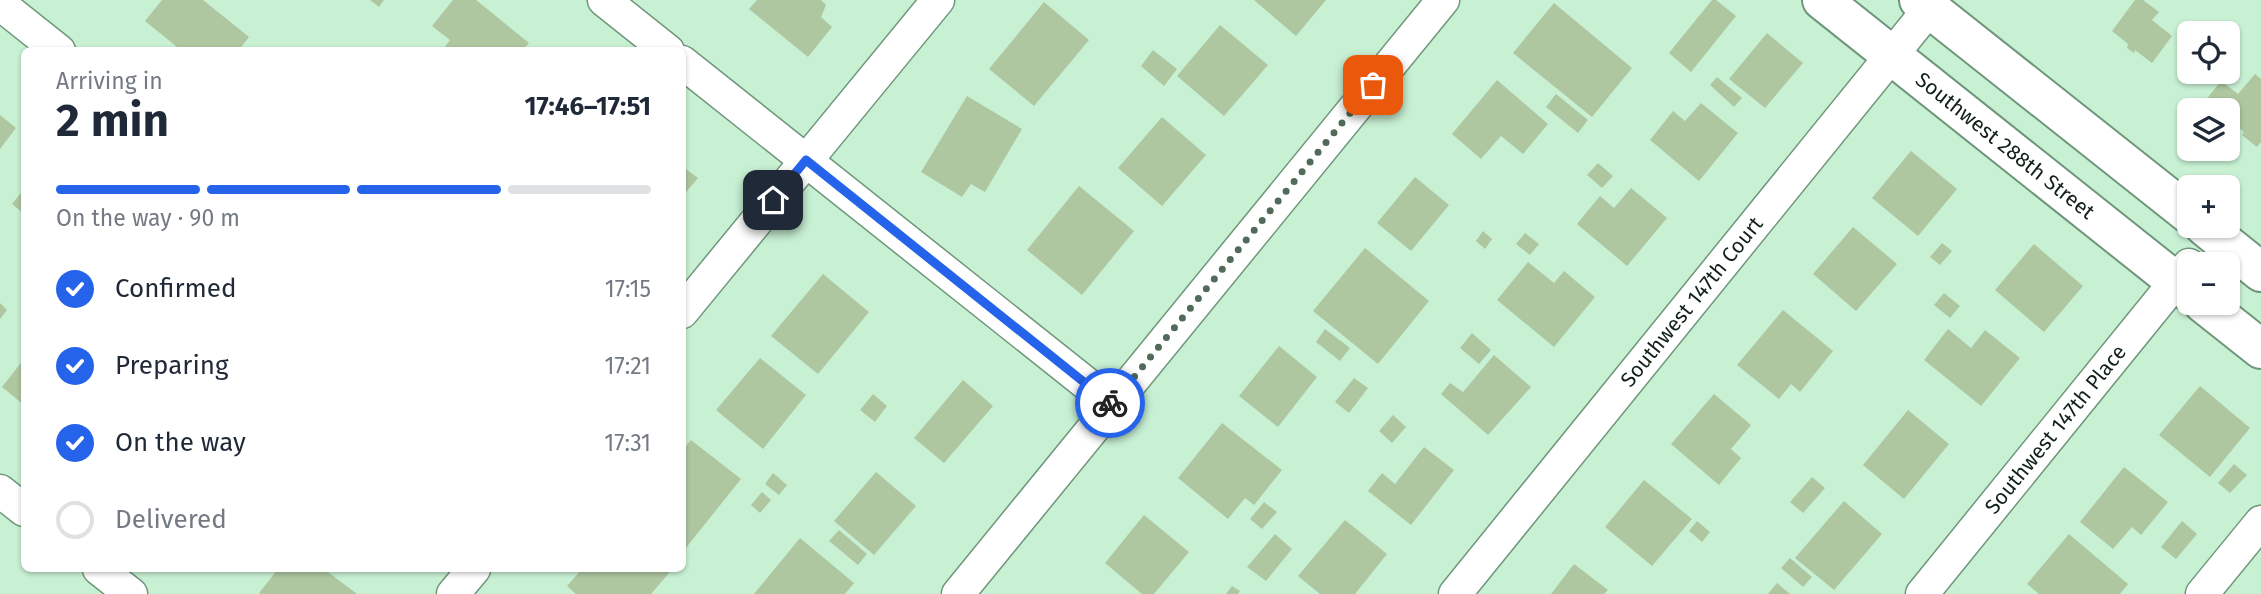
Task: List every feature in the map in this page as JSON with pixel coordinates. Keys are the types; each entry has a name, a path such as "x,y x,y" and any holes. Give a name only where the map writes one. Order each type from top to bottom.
{"main road":[{"name":"Southwest 288th Street","path":"1822,0 2177,272"},
{"path":"1924,4 2177,205"},
{"path":"2218,238 2261,272"},
{"name":"Southwest 288th Street","path":"2225,315 2261,349"}],"street":[{"path":"604,0 663,47"},
{"path":"686,307 939,0"},
{"path":"958,594 1443,0"},
{"path":"0,4 55,47"},
{"name":"Southwest 147th Court","path":"1455,594 1892,56 1924,4"},
{"path":"686,65 1112,404"},
{"name":"Southwest 147th Place","path":"1922,594 2177,295"},
{"path":"0,491 21,508"},
{"path":"2202,594 2261,522"},
{"path":"103,572 131,594"},
{"path":"453,594 471,572"}],"building":[{"path":"162,0 203,0 249,37 241,47 177,47 145,21"},
{"path":"370,0 384,0 379,7"},
{"path":"453,0 476,0 529,43 526,47 445,47 450,40 432,26"},
{"path":"757,0 821,0 826,5 821,17 832,27 808,57 749,9"},
{"path":"1254,0 1326,0 1296,36"},
{"path":"1712,0 1716,0 1736,16 1691,72 1669,53"},
{"path":"2135,0 2143,0 2159,12 2152,20 2172,36 2152,63 2135,50 2134,53 2127,48 2128,44 2112,31"},
{"path":"1044,2 1089,40 1034,106 989,69"},
{"path":"1554,3 1632,68 1592,117 1513,53"},
{"path":"1220,25 1268,65 1224,116 1177,76"},
{"path":"1767,33 1803,63 1765,108 1729,79"},
{"path":"1153,50 1177,69 1164,86 1141,66"},
{"path":"2255,74 2261,79 2261,142 2257,147 2242,135 2244,132 2240,129 2240,98 2207,98 2219,84 2225,84 2238,94"},
{"path":"1717,77 1742,98 1734,107 1710,85"},
{"path":"1497,80 1548,124 1523,154 1501,136 1481,159 1452,134"},
{"path":"1556,94 1588,120 1578,133 1546,107"},
{"path":"967,96 1022,129 985,192 971,184 962,197 921,172"},
{"path":"1701,103 1738,133 1699,181 1650,140 1673,111 1685,121"},
{"path":"0,115 16,128 0,149"},
{"path":"1162,117 1206,155 1162,206 1118,168"},
{"path":"1911,151 1957,189 1918,236 1872,198"},
{"path":"1598,163 1613,176 1602,188 1587,175"},
{"path":"686,169 698,178 686,192"},
{"path":"1415,177 1449,205 1411,251 1377,223"},
{"path":"1079,186 1134,231 1082,295 1027,250"},
{"path":"1631,188 1667,218 1627,266 1577,224 1600,196 1614,208"},
{"path":"21,193 21,212 12,204"},
{"path":"1853,227 1897,264 1856,311 1813,274"},
{"path":"1483,231 1492,239 1485,249 1476,241"},
{"path":"1525,233 1539,244 1530,255 1516,244"},
{"path":"1942,243 1952,251 1940,265 1930,257"},
{"path":"2034,244 2083,286 2044,332 1995,290"},
{"path":"1365,248 1429,301 1378,364 1313,311"},
{"path":"1528,262 1554,283 1564,271 1595,297 1554,347 1497,300"},
{"path":"823,274 869,312 818,374 771,336"},
{"path":"1944,293 1960,306 1950,318 1934,305"},
{"path":"0,303 7,310 0,319"},
{"path":"1783,310 1833,351 1800,392 1791,384 1779,399 1737,365"},
{"path":"1325,329 1350,348 1340,361 1316,342"},
{"path":"1948,329 1971,348 1985,330 2020,358 1981,406 1924,360"},
{"path":"1472,333 1491,350 1479,364 1460,348"},
{"path":"1279,346 1317,377 1278,427 1239,396"},
{"path":"1494,355 1531,387 1488,435 1441,394 1450,383 1463,392"},
{"path":"760,358 806,395 763,449 716,410"},
{"path":"21,363 21,403 2,387"},
{"path":"1354,378 1368,388 1349,413 1335,402"},
{"path":"963,380 993,406 944,463 914,438"},
{"path":"2200,386 2250,428 2210,477 2159,435"},
{"path":"873,394 887,406 875,422 860,410"},
{"path":"1714,394 1751,425 1731,449 1741,458 1719,485 1671,444"},
{"path":"1908,410 1949,444 1904,499 1863,465"},
{"path":"1393,415 1406,427 1392,443 1379,431"},
{"path":"1222,423 1282,470 1254,505 1245,498 1228,519 1178,478"},
{"path":"691,440 741,479 686,548 686,446"},
{"path":"1424,447 1454,470 1411,525 1368,491 1382,473 1395,484"},
{"path":"2234,464 2247,475 2230,493 2218,483"},
{"path":"2124,467 2168,502 2141,535 2132,527 2113,549 2080,522"},
{"path":"876,472 916,506 874,555 834,521"},
{"path":"773,473 787,485 779,495 765,484"},
{"path":"1812,477 1825,488 1803,513 1790,502"},
{"path":"1644,480 1692,519 1652,566 1605,527"},
{"path":"762,492 771,500 760,513 751,505"},
{"path":"1844,501 1882,534 1834,590 1795,558"},
{"path":"1264,502 1277,512 1262,529 1250,519"},
{"path":"1144,515 1189,552 1154,594 1142,594 1105,563"},
{"path":"1345,520 1387,554 1355,594 1320,594 1298,576"},
{"path":"1697,521 1710,532 1702,542 1689,531"},
{"path":"2182,521 2197,534 2176,559 2161,547"},
{"path":"839,530 867,554 858,565 829,541"},
{"path":"1275,534 1292,549 1266,581 1247,567"},
{"path":"2069,534 2128,584 2120,594 2039,594 2027,584"},
{"path":"800,538 854,583 845,594 754,594"},
{"path":"1790,558 1812,577 1803,587 1781,568"},
{"path":"1574,564 1608,590 1604,594 1551,594"},
{"path":"276,572 328,572 357,594 261,594 259,593"},
{"path":"579,572 669,573 651,594 576,594 567,586"},
{"path":"1777,583 1790,594 1768,594"},
{"path":"1232,586 1240,591 1238,594 1226,594"}],"way so far":[{"path":"1110,403 1112,404 1373,85"}],"route":[{"path":"773,200 806,160 1110,403"}]}
